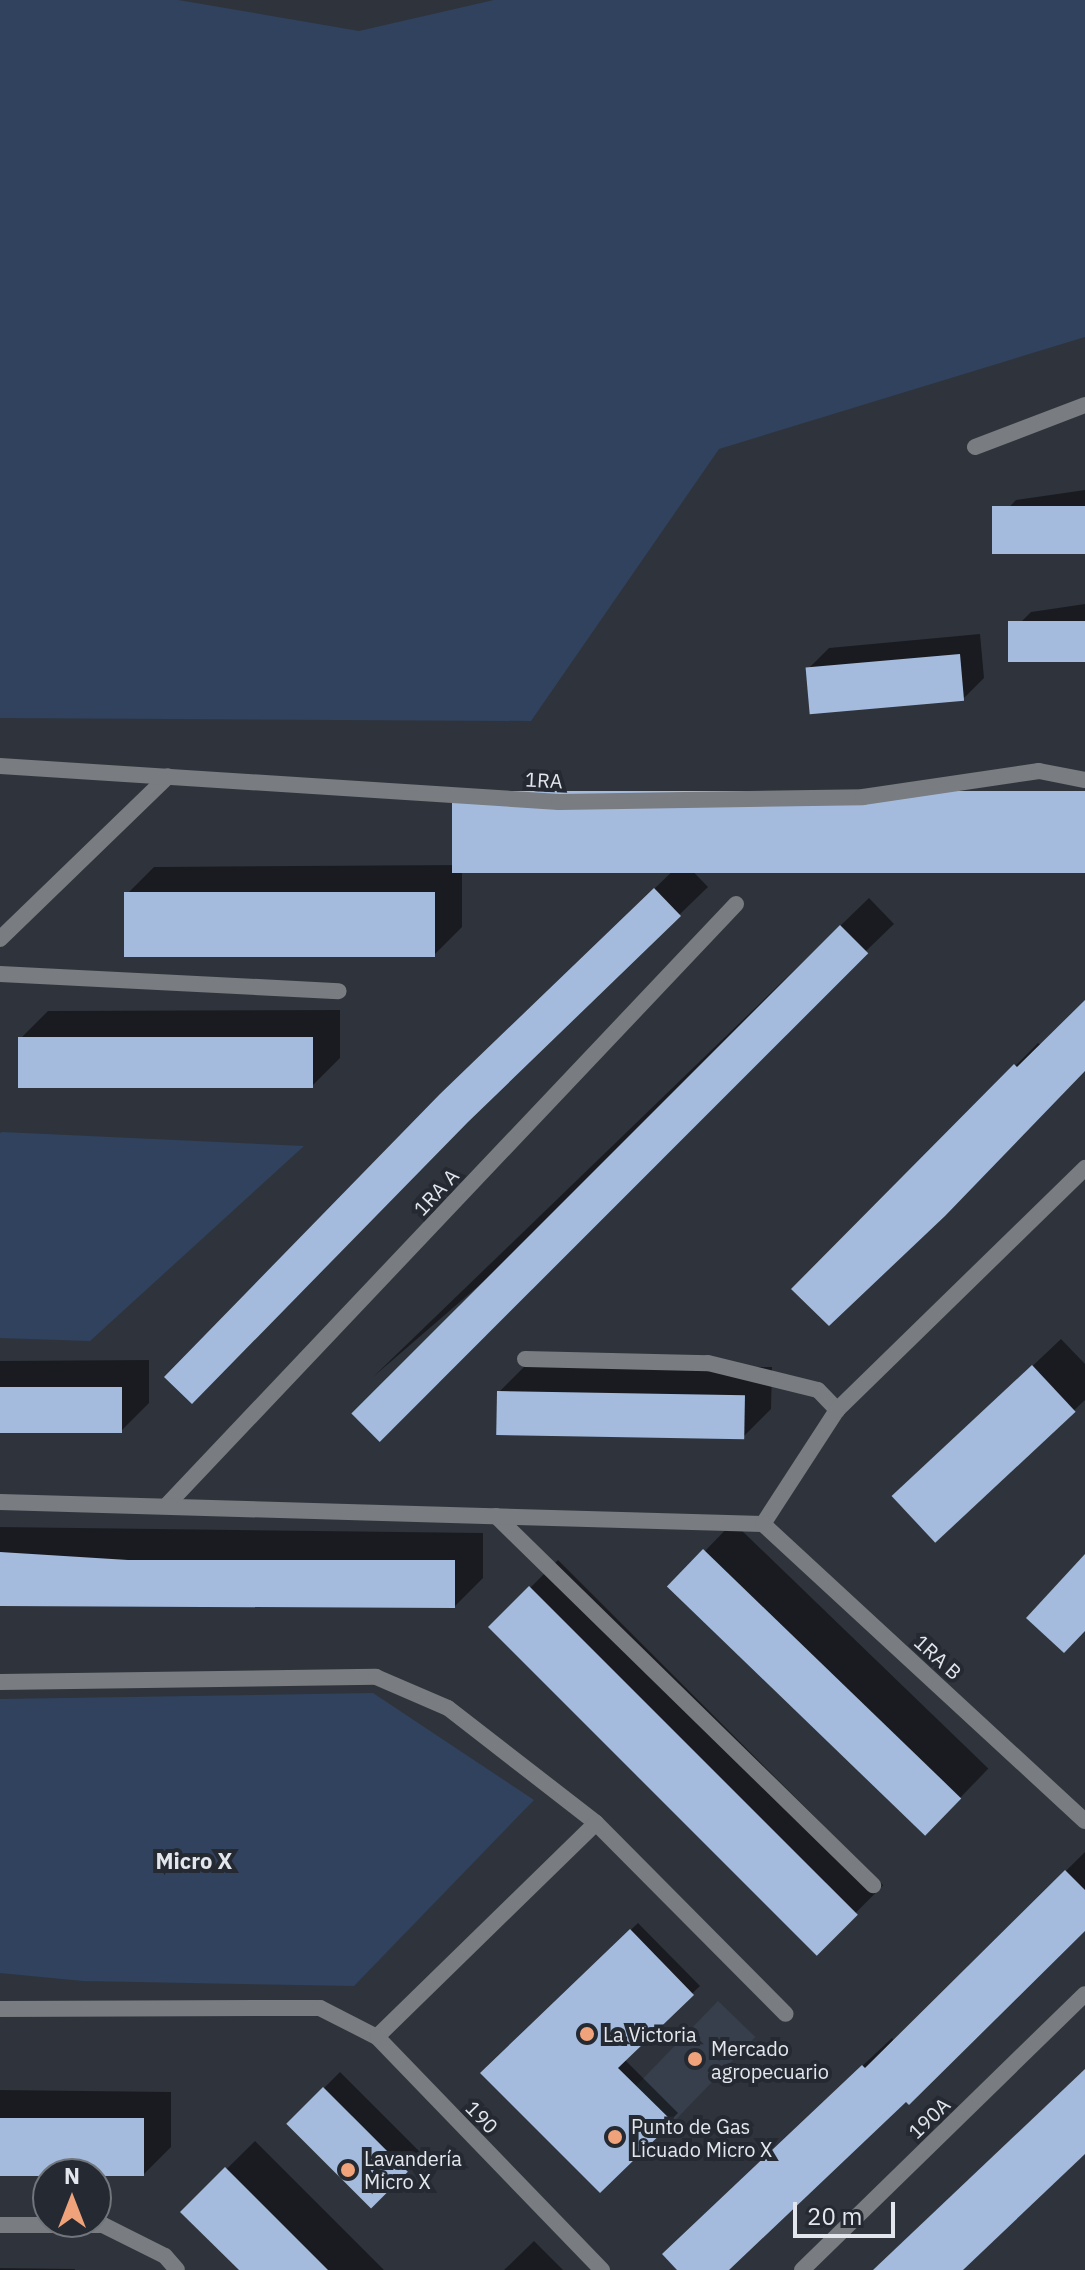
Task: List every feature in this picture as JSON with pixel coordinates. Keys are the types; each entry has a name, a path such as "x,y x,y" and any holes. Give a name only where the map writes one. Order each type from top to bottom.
{"street":[{"path":"975,447 1085,405"},
{"name":"1RA","path":"0,766 559,802 863,797 1039,771 1085,780"},
{"path":"0,939 168,776"},
{"name":"1RA A","path":"166,1506 736,904"},
{"path":"0,974 339,991"},
{"path":"0,1502 763,1524 837,1410 1085,1168"},
{"path":"525,1359 708,1363 818,1390 837,1410"},
{"path":"496,1516 873,1885"},
{"name":"1RA B","path":"763,1524 1085,1821"},
{"path":"0,1682 376,1677 448,1708 596,1823 786,2014"},
{"path":"377,2037 596,1823"},
{"name":"190A","path":"802,2270 1085,1994"},
{"name":"190","path":"0,2009 320,2008 377,2037 602,2270"},
{"path":"0,2225 103,2225 165,2256 177,2270"}],"shaded area":[{"path":"0,0 178,0 359,31 494,0 1085,0 1085,337 719,449 531,721 0,718"},
{"path":"0,1133 304,1146 90,1341 0,1338"},
{"path":"373,1693 534,1800 354,1986 83,1981 0,1973 0,1699"},
{"name":"Mercado agropecuario","path":"718,2001 755,2037 673,2122 636,2086"}],"building":[{"path":"992,506 1085,506 1085,554 992,554"},
{"path":"1008,621 1085,621 1085,662 1008,662"},
{"path":"960,654 964,701 810,714 806,668"},
{"path":"452,791 1085,791 1085,873 452,873"},
{"path":"654,888 681,916 468,1122 192,1404 164,1377 440,1094"},
{"path":"124,892 435,892 435,957 124,957"},
{"path":"840,925 868,953 380,1442 351,1414"},
{"path":"1085,1000 1085,1071 945,1216 829,1326 791,1289 1014,1064 1017,1067"},
{"path":"18,1037 313,1037 313,1088 18,1088"},
{"path":"1032,1365 1076,1412 935,1543 892,1496"},
{"path":"0,1387 122,1387 122,1433 0,1433"},
{"path":"497,1391 745,1395 744,1439 496,1435"},
{"path":"703,1549 961,1798 925,1836 667,1586"},
{"path":"0,1552 128,1560 455,1560 455,1608 0,1606"},
{"path":"1085,1554 1085,1631 1064,1653 1026,1618"},
{"path":"529,1586 858,1915 817,1956 488,1627"},
{"path":"1065,1870 1085,1890 1085,1931 909,2105 906,2102 729,2270 677,2270 662,2254 862,2065 865,2068"},
{"name":"La Victoria","path":"630,1929 694,1995 618,2068 673,2122 600,2193 480,2073"},
{"path":"1085,2069 1085,2154 963,2270 873,2270"},
{"path":"323,2087 408,2172 371,2209 286,2124"},
{"path":"0,2118 144,2118 144,2176 112,2176 112,2158 32,2158 32,2176 0,2176"},
{"path":"225,2167 328,2270 239,2270 180,2212"}],"place":[{"name":"La Victoria","path":"587,2034"},
{"name":"Mercado agropecuario","path":"695,2059"},
{"name":"Punto de Gas Licuado Micro X","path":"615,2137"},
{"name":"Lavandería Micro X","path":"348,2170"}],"district":[{"name":"Micro X","path":"194,1861"}]}
